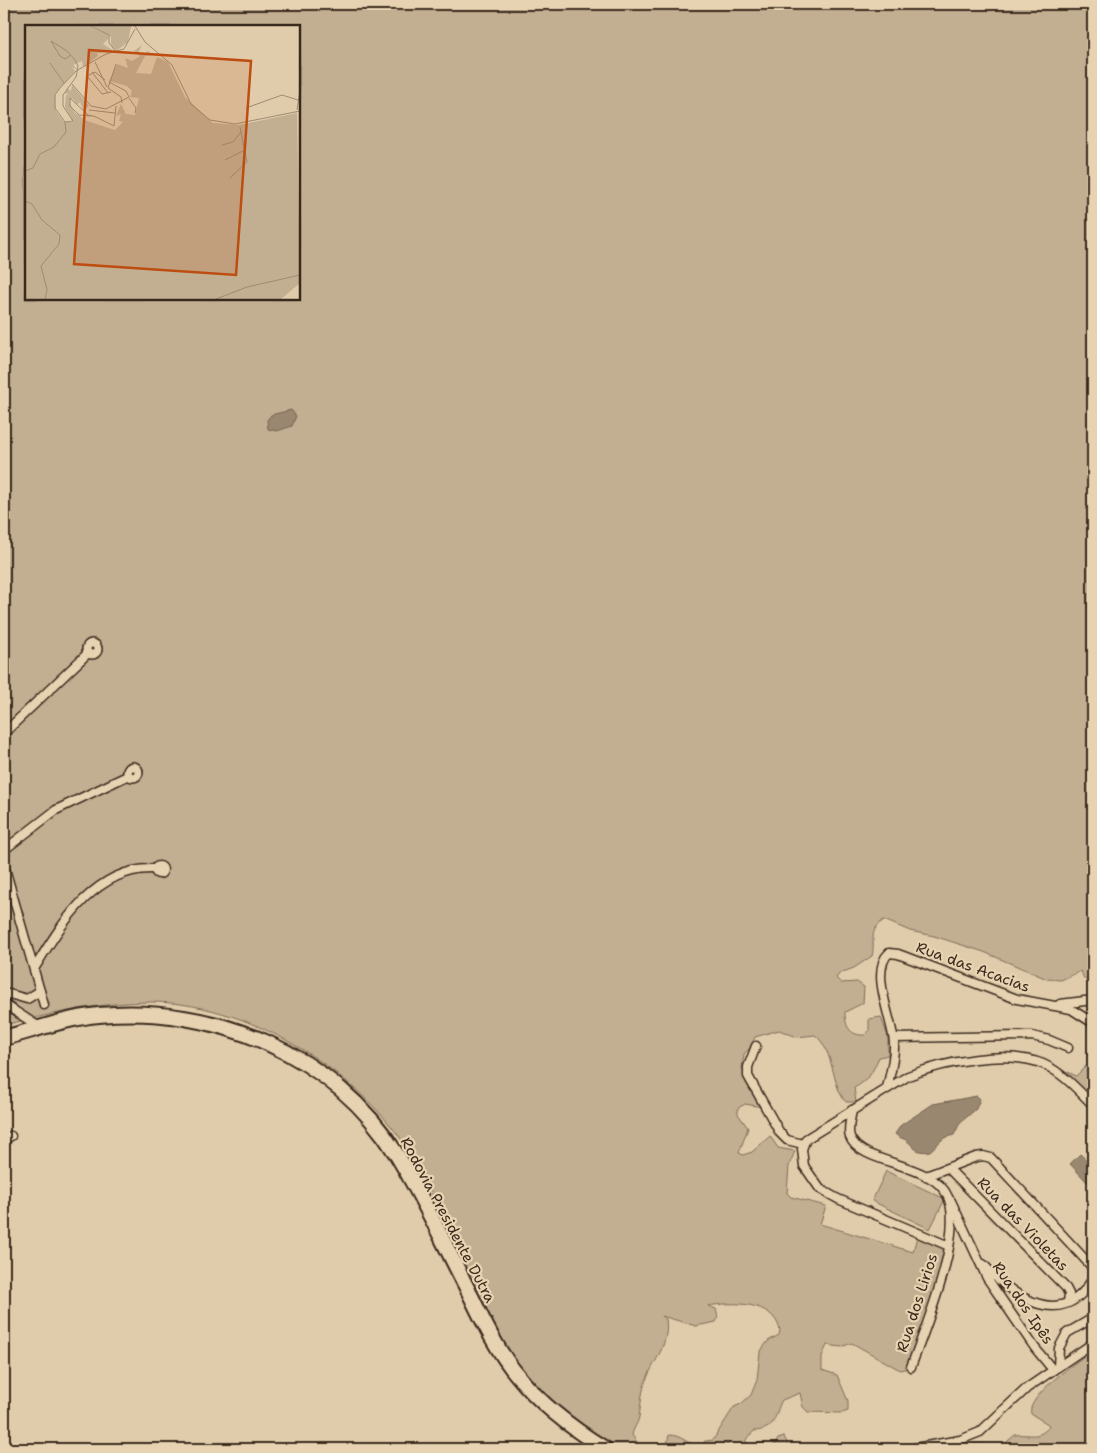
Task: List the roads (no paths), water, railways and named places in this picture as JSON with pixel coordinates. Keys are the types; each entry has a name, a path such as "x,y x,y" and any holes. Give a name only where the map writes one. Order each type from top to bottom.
{"highway":[{"name":"Rodovia Presidente Dutra","path":"4,1038 96,1016 135,1013 169,1016 224,1026 251,1035 294,1056 318,1072 344,1093 381,1134 396,1154 496,1360 521,1394 559,1428 589,1449"},
{"name":"Rodovia Presidente Dutra","path":"4,1046 76,1028 104,1023 137,1022 188,1026 238,1040 270,1053 292,1065 319,1084 352,1112 368,1130 400,1176 451,1266"},
{"name":"Rodovia Presidente Dutra","path":"471,1306 505,1358 530,1390 563,1420 605,1449"}],"street":[{"path":"4,733 88,653"},
{"path":"4,850 56,810 129,775"},
{"path":"4,865 44,1005"},
{"path":"34,969 69,914 85,898 127,873 141,869 155,870"},
{"name":"Rua das Acacias","path":"894,1038 882,986 885,960 888,954 898,954 1017,999 1071,1009 1093,1024"},
{"path":"4,995 9,994 28,999 40,991"},
{"path":"1050,1006 1093,1000"},
{"path":"4,1004 41,1028"},
{"path":"887,1088 894,1055 894,1038 1032,1036 1049,1040 1068,1048"},
{"path":"756,1046 748,1067 750,1081 784,1138 803,1144"},
{"path":"949,1246 826,1194 813,1180 804,1166 803,1144 811,1135 908,1076 939,1066 985,1059 1026,1059 1043,1064 1058,1072 1093,1105"},
{"path":"852,1110 849,1136 856,1146 868,1154 926,1176 940,1186 948,1195"},
{"path":"926,1176 949,1169 976,1157 991,1158 1093,1268"},
{"name":"Rua das Violetas","path":"949,1169 1066,1288 1071,1300"},
{"name":"Rua dos Lirios","path":"911,1367 936,1301 949,1246 950,1212 948,1195"},
{"name":"Rua dos Ipês","path":"948,1195 987,1278 1035,1348 1056,1369"},
{"path":"977,1257 996,1278 1023,1298 1053,1307 1071,1300 1082,1293 1093,1278"},
{"path":"1056,1369 1060,1348 1067,1334 1093,1318"},
{"path":"911,1449 960,1440 980,1432 1028,1388 1093,1343"}]}
